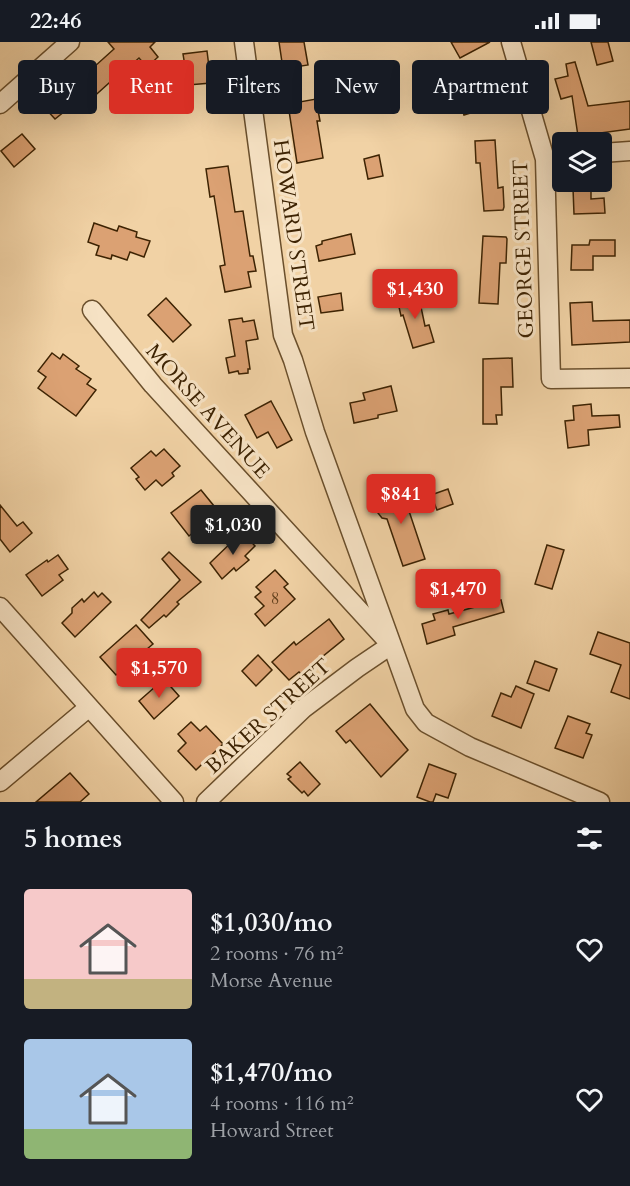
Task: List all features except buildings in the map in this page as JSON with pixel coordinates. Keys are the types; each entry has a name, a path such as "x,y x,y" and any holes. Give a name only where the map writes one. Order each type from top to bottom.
{"street":[{"path":"0,104 70,42"},
{"name":"HOWARD STREET","path":"244,42 283,335 315,432 415,709 426,723 470,747 600,802"},
{"name":"GEORGE STREET","path":"511,42 552,153"},
{"path":"612,152 630,151"},
{"name":"GEORGE STREET","path":"554,192 551,379 630,378"},
{"name":"MORSE AVENUE","path":"92,310 153,385 391,645"},
{"path":"0,607 174,802"},
{"name":"BAKER STREET","path":"206,802 304,708 391,645"},
{"path":"0,782 88,708"}]}
